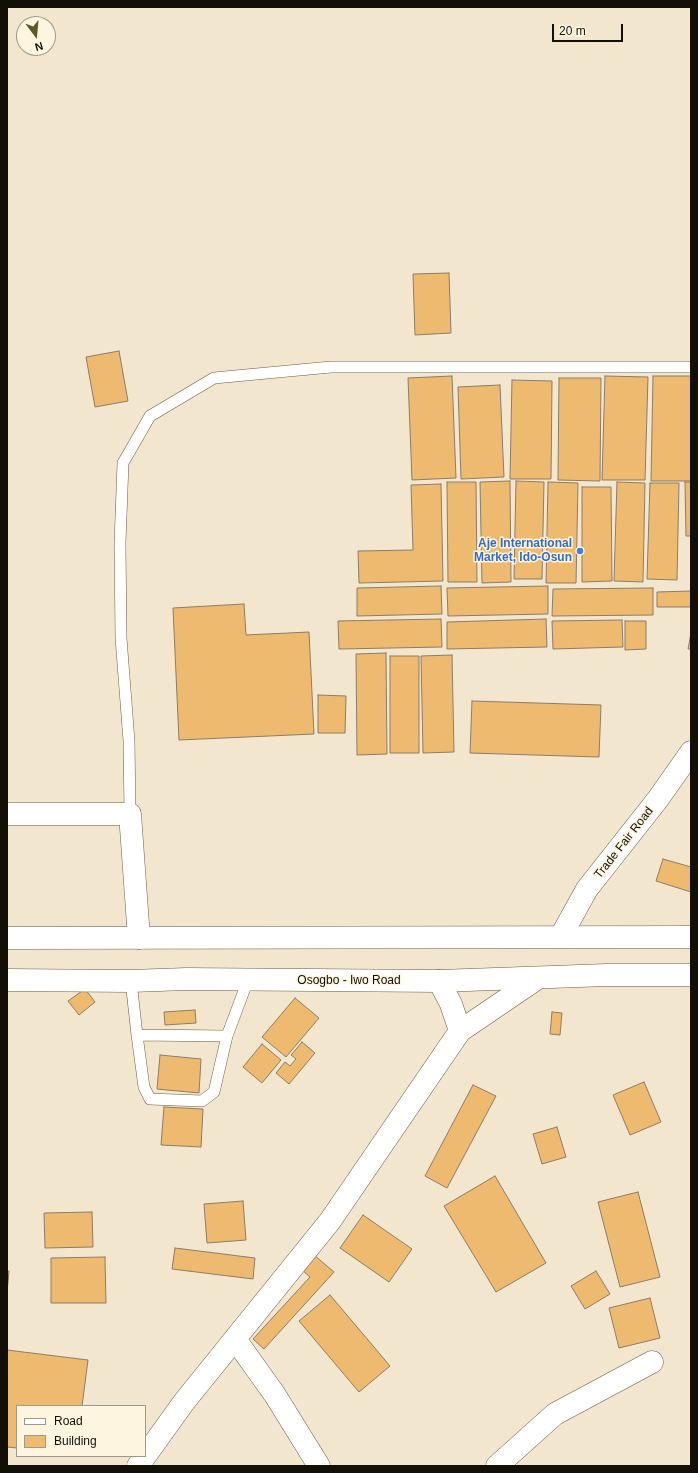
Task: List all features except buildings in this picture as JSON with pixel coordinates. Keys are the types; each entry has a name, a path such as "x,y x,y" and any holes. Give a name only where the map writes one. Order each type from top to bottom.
{"street":[{"name":"Trade Fair Road","path":"561,936 587,889 658,799 691,752"},
{"path":"7,814 130,814 139,938"},
{"path":"7,938 691,937"},
{"name":"Osogbo - Iwo Road","path":"7,980 131,981 186,979 439,981 607,975 691,975"},
{"path":"146,1455 184,1402 330,1221 460,1031 538,978"},
{"path":"439,981 451,1004 460,1031"},
{"path":"235,1339 276,1395 319,1466"},
{"path":"497,1466 555,1414 652,1362"},
{"path":"138,1466 144,1457"}],"lane":[{"path":"130,814 129,741 121,638 120,543 123,463 150,416 214,378 331,367 691,367"},
{"path":"131,981 136,1035 144,1087 150,1099 202,1101 214,1092 228,1036 248,980"},
{"path":"136,1035 228,1036"}],"place":[{"name":"Aje International Market, Ido-Osun","path":"580,551"}]}
